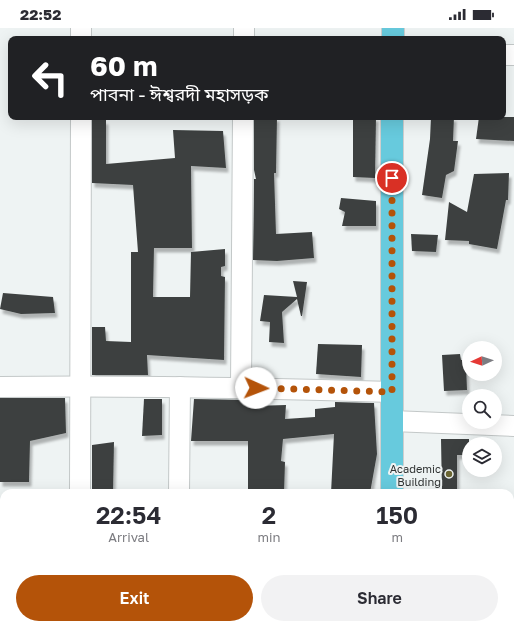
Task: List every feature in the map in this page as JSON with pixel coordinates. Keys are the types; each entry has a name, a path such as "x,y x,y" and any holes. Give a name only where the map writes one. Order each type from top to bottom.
{"main road":[{"path":"392,120 392,489"}],"street":[{"path":"80,489 81,120"},
{"path":"242,388 243,120"},
{"path":"0,387 180,387 392,392"},
{"path":"179,489 180,387"},
{"path":"392,421 514,426"}],"building":[{"path":"506,117 514,117 514,141 476,139 479,120 506,120"},
{"path":"92,120 106,120 106,164 175,158 173,130 223,131 226,168 191,166 192,248 154,248 153,297 190,297 191,252 225,249 225,266 221,267 221,276 225,277 224,360 147,355 148,375 92,375 92,327 105,327 106,341 131,342 131,252 138,252 133,185 92,183"},
{"path":"254,120 277,120 276,173 274,173 276,234 312,232 314,258 277,261 253,260 254,179 256,179 254,170"},
{"path":"353,120 376,120 375,178 353,177"},
{"path":"431,120 454,120 453,141 458,141 454,171 446,175 442,198 422,195 430,139"},
{"path":"509,173 508,200 506,200 497,249 469,244 469,241 445,240 449,202 467,212 474,174"},
{"path":"341,198 376,201 376,226 342,226 345,212 339,209"},
{"path":"411,234 438,235 436,252 412,251"},
{"path":"293,281 307,282 302,316 297,299 282,312 284,343 269,342 270,322 260,321 264,295 297,297"},
{"path":"3,293 53,297 55,313 21,314 0,309"},
{"path":"318,344 362,345 361,377 316,374"},
{"path":"460,354 462,360 462,381 467,381 467,389 444,391 442,355"},
{"path":"0,398 65,398 66,433 30,441 29,482 0,482"},
{"path":"144,399 162,399 162,435 142,436"},
{"path":"194,399 253,400 253,406 286,405 285,419 315,417 315,409 335,407 335,402 374,403 377,454 371,489 331,489 334,434 283,439 281,461 285,462 284,489 248,489 248,441 191,441"},
{"name":"Academic Building","path":"441,439 462,439 462,455 457,455 457,489 442,489"},
{"path":"114,442 113,489 92,489 92,445"}],"place":[{"name":"Academic Building","path":"449,474"}],"route":[{"path":"256,388 392,392 392,178"}]}
